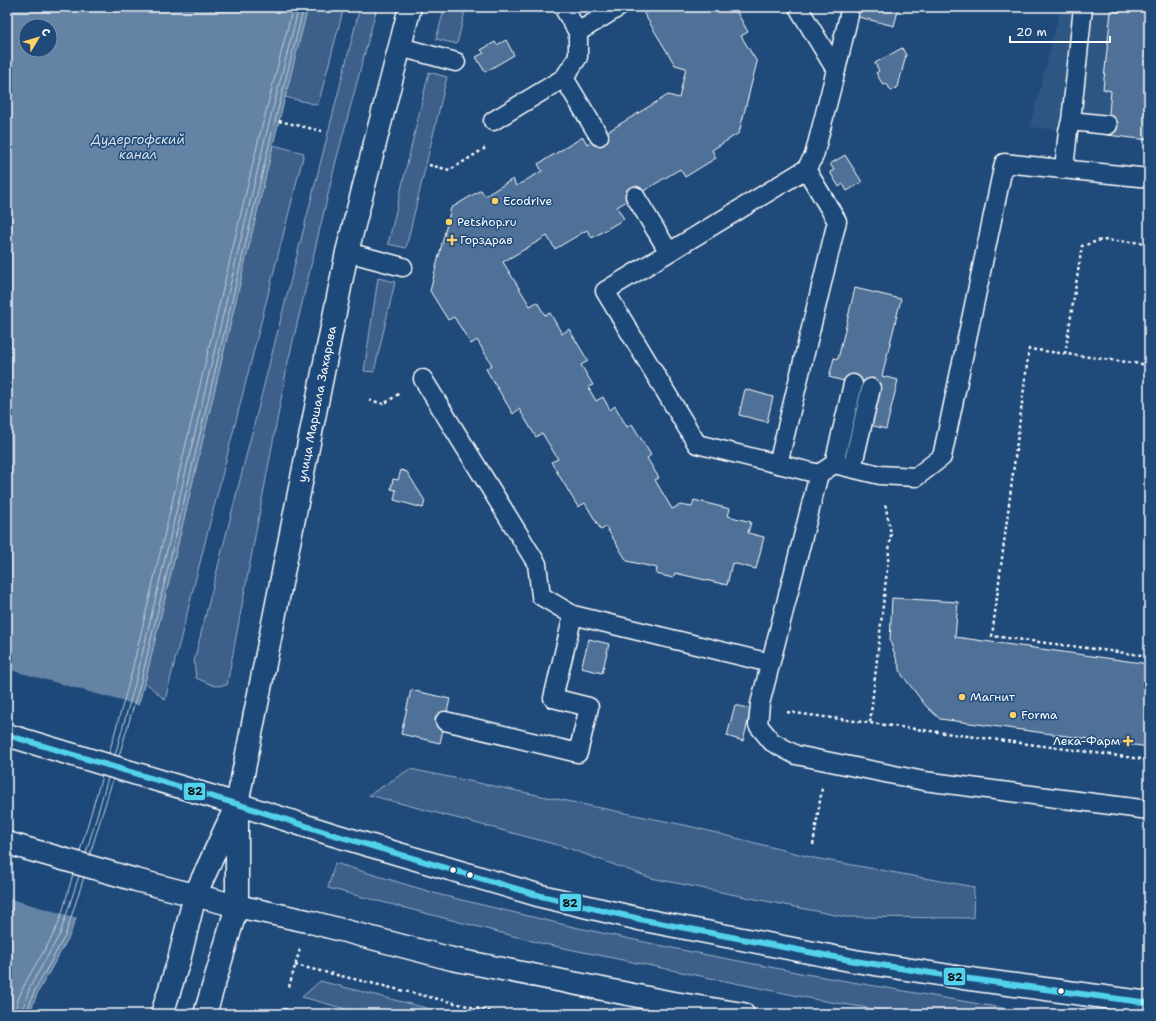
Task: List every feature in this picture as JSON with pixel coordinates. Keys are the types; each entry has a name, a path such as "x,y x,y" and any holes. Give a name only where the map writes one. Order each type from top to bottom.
{"street":[{"name":"улица Маршала Захарова","path":"205,1014 237,906 237,804 347,252 410,7"},
{"path":"7,735 163,781 336,836 541,896 644,920 863,962 963,978 1149,1003"},
{"name":"улица Маршала Захарова","path":"162,1014 195,895 237,804"},
{"path":"7,843 136,880 237,906 307,921 452,959 668,1002 743,1014"}],"lane":[{"path":"493,121 564,78 578,57 578,32 563,7"},
{"path":"578,32 619,7"},
{"path":"798,7 836,70"},
{"path":"1064,169 1084,7"},
{"path":"819,474 697,444 605,291 806,169 814,156 850,15"},
{"path":"400,47 456,62"},
{"path":"564,78 599,136"},
{"path":"1071,121 1108,125"},
{"path":"834,464 880,475 916,477 942,457 1004,163 1149,178"},
{"path":"778,464 837,221 806,169"},
{"path":"635,196 669,252"},
{"path":"347,252 403,267"},
{"path":"423,379 537,564 541,596 573,615 770,663"},
{"path":"853,384 834,464 819,474 760,704 758,725 772,742 796,755 924,781 1149,810"},
{"path":"852,468 872,388"},
{"path":"445,721 578,753 588,707 553,698 573,615"}],"path":[{"path":"279,121 322,131"},
{"path":"1065,354 1082,246 1101,240 1149,243"},
{"path":"1149,365 1029,349 992,636 1149,656"},
{"path":"369,400 384,404 423,379"},
{"path":"870,722 891,534 880,475"},
{"path":"780,711 1149,760"},
{"path":"813,845 827,761"},
{"path":"290,987 301,944"},
{"path":"295,965 501,1014"},
{"path":"284,1009 305,1014"}],"shaded area":[{"path":"308,7 344,7 318,105 285,97"},
{"path":"360,7 377,7 336,161 288,362 227,685 215,686 196,678 194,661"},
{"path":"445,7 466,7 457,44 436,39"},
{"path":"1061,7 1149,7 1149,140 1030,127"},
{"path":"429,72 447,77 406,248 388,244"},
{"path":"273,145 304,153 165,700 145,682"},
{"path":"378,278 395,282 374,372 364,371"},
{"path":"410,769 689,826 814,858 974,887 973,918 845,917 651,878 565,847 369,795"},
{"path":"335,863 441,895 574,927 806,974 1037,1014 906,1014 818,1000 544,944 328,888"},
{"path":"320,981 450,1014 364,1014 302,997"}],"water":[{"name":"Дудергофский канал","path":"7,7 308,7 273,145 145,682 77,915 69,937 38,992 29,1014 7,1014"}],"pier":[{"path":"7,669 140,706 78,918 7,898"}],"building":[{"path":"640,7 734,7 748,32 741,36 757,62 739,133 712,150 716,158 685,177 680,169 617,207 624,219 592,238 587,230 555,249 547,236 503,262 530,306 537,302 545,315 550,313 562,334 569,329 588,361 581,365 593,385 588,387 596,401 603,397 610,410 615,406 627,427 632,424 651,455 647,458 659,478 655,480 672,509 680,505 692,507 694,500 730,509 728,516 751,522 748,533 764,537 756,569 732,563 727,585 675,573 673,578 656,574 657,568 627,561 606,527 601,530 585,503 578,507 551,462 558,459 542,433 536,437 519,409 513,414 486,369 492,365 477,340 471,344 454,317 448,320 430,291 451,208 481,190 485,196 513,179 516,186 542,171 538,164 583,137 587,144 668,95 679,98 686,68 675,65"},
{"path":"819,7 899,7 894,26"},
{"path":"1121,7 1149,7 1149,140 1107,135 1111,91 1103,89 1111,11 1120,12"},
{"path":"506,40 514,55 485,72 476,57 484,53 481,50 495,42 497,45"},
{"path":"902,48 906,55 898,87 891,91 887,84 883,85 876,73 879,71 875,63"},
{"path":"845,155 862,182 847,191 843,184 839,187 830,172 834,170 830,164"},
{"path":"855,288 901,299 882,376 898,380 886,429 870,425 878,390 829,377 834,358 838,359"},
{"path":"745,389 773,397 767,422 739,415"},
{"path":"401,470 407,472 425,501 423,508 394,500 396,490 391,489 393,479 398,480"},
{"path":"892,598 958,602 955,637 1149,664 1149,747 940,719 926,706 902,675 890,641"},
{"path":"589,639 609,644 602,673 581,668"},
{"path":"411,690 450,699 440,743 401,734"},
{"path":"735,705 751,709 743,741 727,736"}],"transit line":[{"name":"82","path":"7,735 237,804 331,834 541,896 644,920 855,961 963,978 1149,1003"}],"place":[{"name":"Ecodrive","path":"495,201"},
{"name":"Petshop.ru","path":"449,222"},
{"name":"Горздрав","path":"452,240"},
{"name":"Магнит","path":"962,697"},
{"name":"Forma","path":"1013,715"},
{"name":"Лека-Фарм","path":"1128,741"}]}
